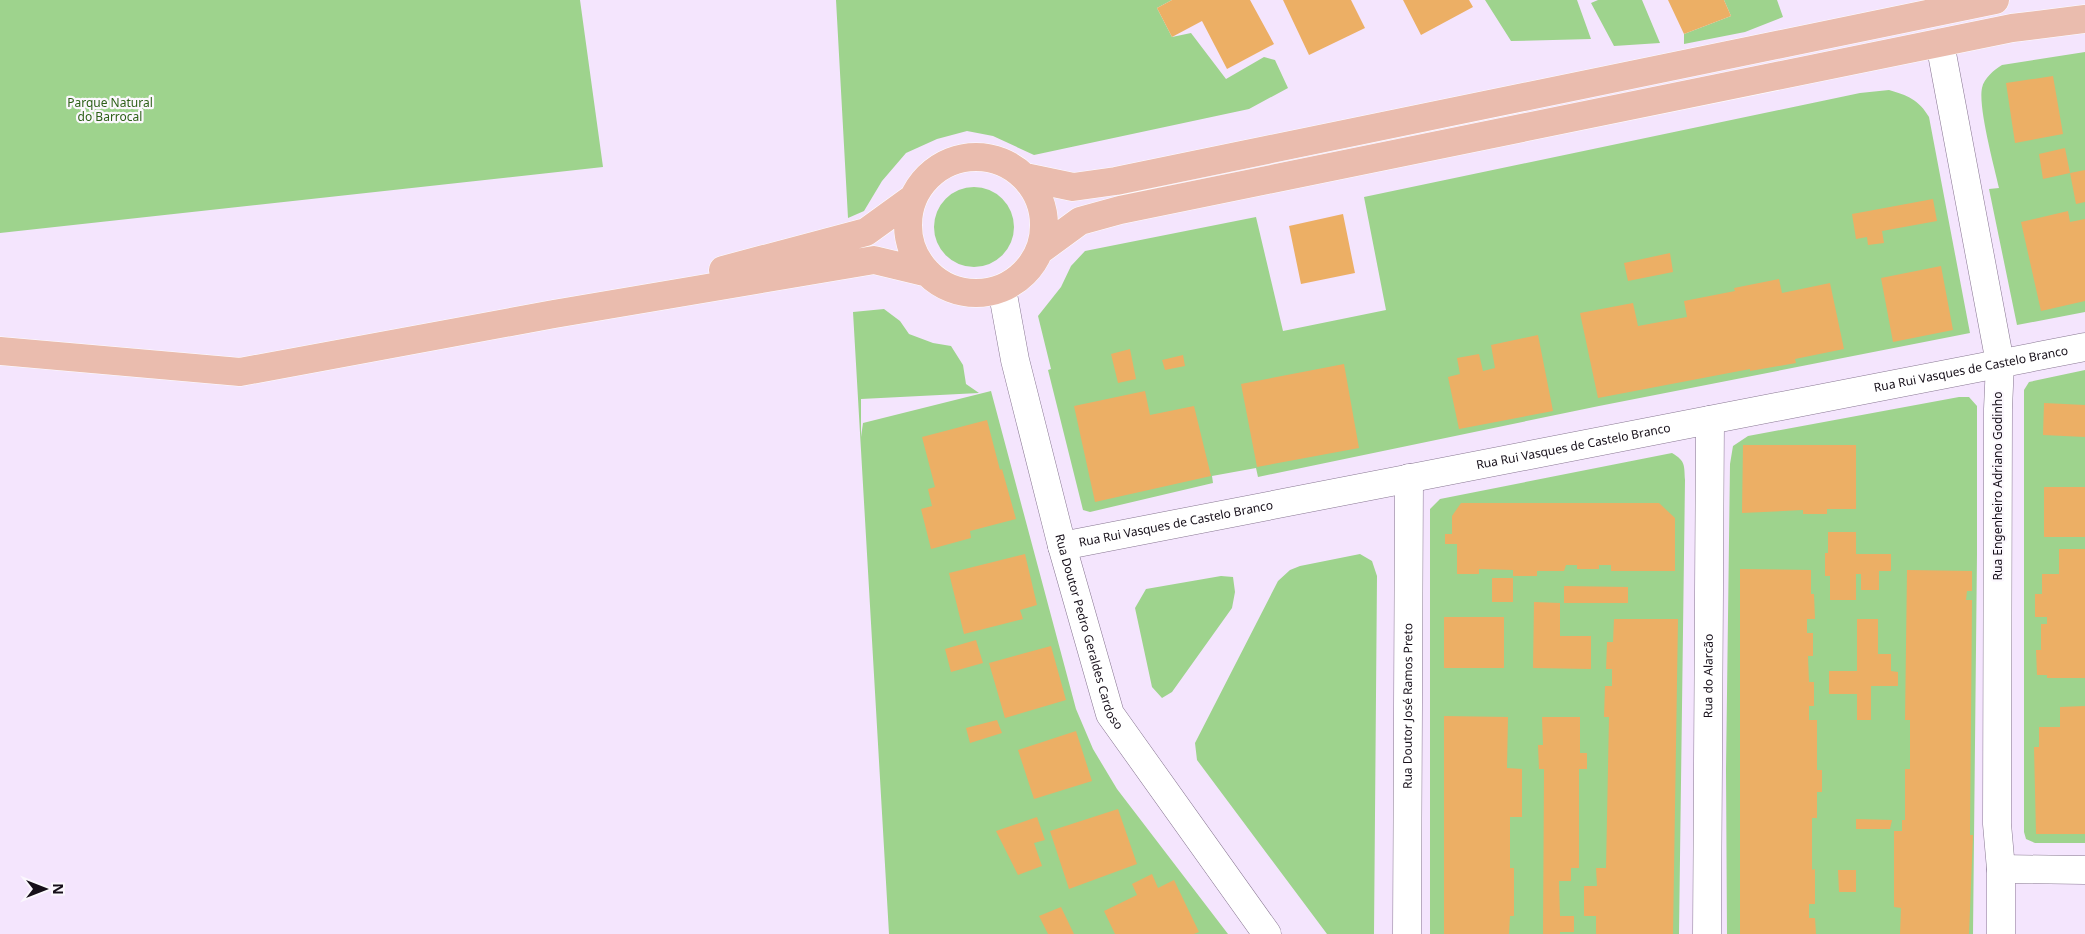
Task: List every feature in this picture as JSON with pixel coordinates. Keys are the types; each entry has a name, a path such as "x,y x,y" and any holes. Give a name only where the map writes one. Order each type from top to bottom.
{"main road":[{"path":"554,314 866,232 913,198 928,176 950,161 976,156 1003,162 1025,177 1073,187 1116,181 1911,8 1995,0"},
{"path":"0,351 240,372 554,314 874,260 928,273 950,288 976,294 1002,288 1024,274 1039,252 1080,221 1120,210 1940,42 2012,28 2085,19"},
{"path":"1025,177 1039,199 1045,225 1039,252"},
{"path":"913,198 908,225 913,251 928,273"}],"street":[{"name":"Rua Engenheiro Adriano Godinho","path":"1940,42 2000,363 1998,419 1997,824 2002,869 2001,934"},
{"name":"Rua Doutor Pedro Geraldes Cardoso","path":"1002,288 1015,360 1062,546 1110,714 1267,934"},
{"name":"Rua Rui Vasques de Castelo Branco","path":"1062,546 2085,347"},
{"name":"Rua do Alarcão","path":"1707,934 1710,420"},
{"name":"Rua Doutor José Ramos Preto","path":"1407,934 1409,478"},
{"path":"2002,869 2085,870"}],"green space":[{"name":"Parque Natural do Barrocal","path":"0,0 580,0 603,167 0,233"},
{"path":"836,0 1172,0 1157,8 1172,37 1191,33 1226,79 1264,57 1275,60 1288,88 1249,109 1034,155 993,136 967,131 937,139 906,153 882,181 864,211 848,218"},
{"path":"1485,0 1577,0 1591,39 1511,41"},
{"path":"1598,0 1642,0 1660,43 1614,46 1591,3"},
{"path":"1724,0 1777,0 1783,17 1745,32 1684,44 1684,34 1731,16"},
{"path":"2085,52 2085,312 2017,325 1989,189 1999,188 1984,122 1981,97 1982,88 1987,78 2002,65"},
{"path":"1889,90 1917,102 1929,117 1970,333 1599,406 1258,477 1256,468 1212,476 1213,483 1090,512 1083,510 1048,370 1051,369 1038,316 1061,287 1071,266 1085,251 1256,217 1283,331 1386,310 1364,197 1860,93"},
{"path":"974,187 989,190 1002,199 1011,212 1014,227 1011,242 1002,255 989,264 974,267 959,264 946,255 937,242 934,227 937,212 946,199 959,190"},
{"path":"884,309 900,321 909,334 933,343 951,346 963,365 966,384 979,393 861,399 861,437 863,423 991,391 1076,709 1093,749 1117,789 1228,934 889,934 853,312"},
{"path":"2085,370 2085,843 2035,843 2026,839 2024,832 2024,390 2029,382"},
{"path":"1959,397 1969,397 1977,406 1973,934 1727,934 1726,770 1730,464 1733,446 1748,436"},
{"path":"1672,453 1682,461 1685,480 1679,934 1430,934 1430,509 1440,499"},
{"path":"1360,554 1372,561 1377,576 1374,934 1327,934 1197,760 1195,743 1278,581 1290,570 1300,566"},
{"path":"1221,576 1233,577 1235,592 1232,608 1172,692 1162,698 1152,687 1135,608 1146,589"}],"building":[{"path":"1172,0 1250,0 1274,44 1227,69 1202,21 1172,37 1157,8"},
{"path":"1283,0 1351,0 1365,28 1309,55"},
{"path":"1403,0 1469,0 1473,7 1421,35"},
{"path":"1668,0 1724,0 1731,16 1684,34"},
{"path":"2053,76 2063,134 2015,143 2006,83"},
{"path":"2065,148 2070,173 2043,179 2039,154"},
{"path":"2085,170 2085,202 2076,204 2070,173"},
{"path":"1933,199 1937,221 1882,231 1884,243 1868,245 1867,237 1856,239 1852,214"},
{"path":"2068,211 2070,222 2085,219 2085,301 2041,311 2021,222"},
{"path":"1343,214 1355,273 1301,284 1289,226"},
{"path":"1670,253 1673,272 1628,281 1624,263"},
{"path":"1941,266 1953,330 1893,342 1881,278"},
{"path":"1779,279 1782,293 1830,283 1844,349 1795,359 1796,363 1750,371 1750,369 1598,398 1580,313 1633,303 1638,326 1687,317 1684,301 1735,291 1734,288"},
{"path":"1538,335 1553,411 1459,429 1448,377 1460,374 1457,358 1479,354 1483,371 1495,368 1491,345"},
{"path":"1130,349 1136,379 1118,383 1111,354"},
{"path":"1183,355 1185,366 1165,370 1162,360"},
{"path":"1344,364 1359,448 1257,467 1241,384"},
{"path":"1145,391 1150,415 1194,406 1211,476 1095,502 1074,406"},
{"path":"2044,403 2085,405 2085,437 2043,435"},
{"path":"987,420 1000,470 1002,469 1016,519 970,531 971,538 931,549 921,509 932,506 928,489 935,487 922,437"},
{"path":"1743,445 1856,445 1856,509 1827,509 1827,514 1803,514 1803,510 1742,513"},
{"path":"2044,487 2085,487 2085,537 2044,537"},
{"path":"1461,503 1659,503 1675,518 1675,571 1611,571 1611,565 1599,565 1599,569 1577,569 1577,565 1566,565 1564,571 1537,571 1537,576 1513,576 1513,570 1479,569 1479,574 1457,574 1457,544 1445,544 1445,534 1452,534 1452,516"},
{"path":"1828,532 1856,532 1856,554 1891,554 1891,571 1879,571 1879,590 1861,590 1861,574 1856,574 1856,600 1830,600 1830,576 1825,576 1825,553 1828,553"},
{"path":"2059,549 2085,549 2085,678 2047,678 2047,675 2037,675 2036,650 2041,650 2041,624 2047,624 2047,617 2035,617 2035,594 2042,594 2042,574 2059,574"},
{"path":"1025,554 1037,605 1020,610 1023,619 964,634 949,573"},
{"path":"1740,569 1811,570 1811,594 1814,594 1815,619 1807,619 1807,633 1813,633 1813,656 1808,656 1809,682 1814,682 1814,706 1809,706 1809,720 1817,720 1817,770 1822,770 1822,792 1817,792 1817,818 1812,818 1812,870 1815,869 1815,904 1809,904 1809,918 1815,918 1816,934 1740,934"},
{"path":"1907,570 1972,571 1972,591 1967,591 1966,600 1972,600 1970,835 1973,835 1969,934 1900,934 1901,908 1894,907 1894,831 1902,831 1902,820 1905,820 1905,769 1910,769 1910,720 1905,720"},
{"path":"1492,578 1513,578 1513,602 1492,602"},
{"path":"1564,586 1628,587 1628,603 1564,603"},
{"path":"1534,602 1560,603 1560,636 1591,636 1591,669 1533,668"},
{"path":"1444,617 1504,617 1504,668 1444,668"},
{"path":"1614,619 1678,619 1673,934 1596,934 1596,916 1584,916 1584,886 1597,886 1596,868 1606,868 1609,717 1604,717 1605,686 1612,686 1612,669 1606,669 1607,642 1613,642"},
{"path":"1857,619 1878,619 1878,654 1891,654 1891,671 1898,672 1898,686 1871,686 1871,720 1857,720 1857,694 1829,694 1829,671 1857,671"},
{"path":"976,640 983,663 951,672 945,649"},
{"path":"1051,646 1066,700 1005,718 989,663"},
{"path":"2085,706 2085,834 2036,834 2034,747 2039,747 2039,727 2060,727 2060,707"},
{"path":"1444,716 1508,717 1507,768 1522,769 1522,817 1510,817 1510,868 1514,868 1514,916 1510,916 1509,934 1444,934"},
{"path":"1542,717 1580,717 1580,753 1587,753 1587,769 1579,769 1579,868 1571,868 1571,881 1559,881 1560,916 1574,916 1574,932 1560,932 1560,934 1543,934 1544,769 1539,769 1538,745 1543,745"},
{"path":"997,720 1002,733 970,743 966,728"},
{"path":"1076,731 1092,781 1034,799 1018,750"},
{"path":"1118,809 1137,864 1069,889 1050,831"},
{"path":"1037,817 1045,840 1034,843 1042,866 1018,875 996,831"},
{"path":"1856,819 1892,820 1890,829 1856,829"},
{"path":"1838,870 1856,870 1856,892 1839,892"},
{"path":"1152,874 1158,888 1174,880 1199,932 1194,934 1115,934 1104,911 1137,895 1132,884"},
{"path":"1061,907 1074,934 1048,934 1039,916"}]}
